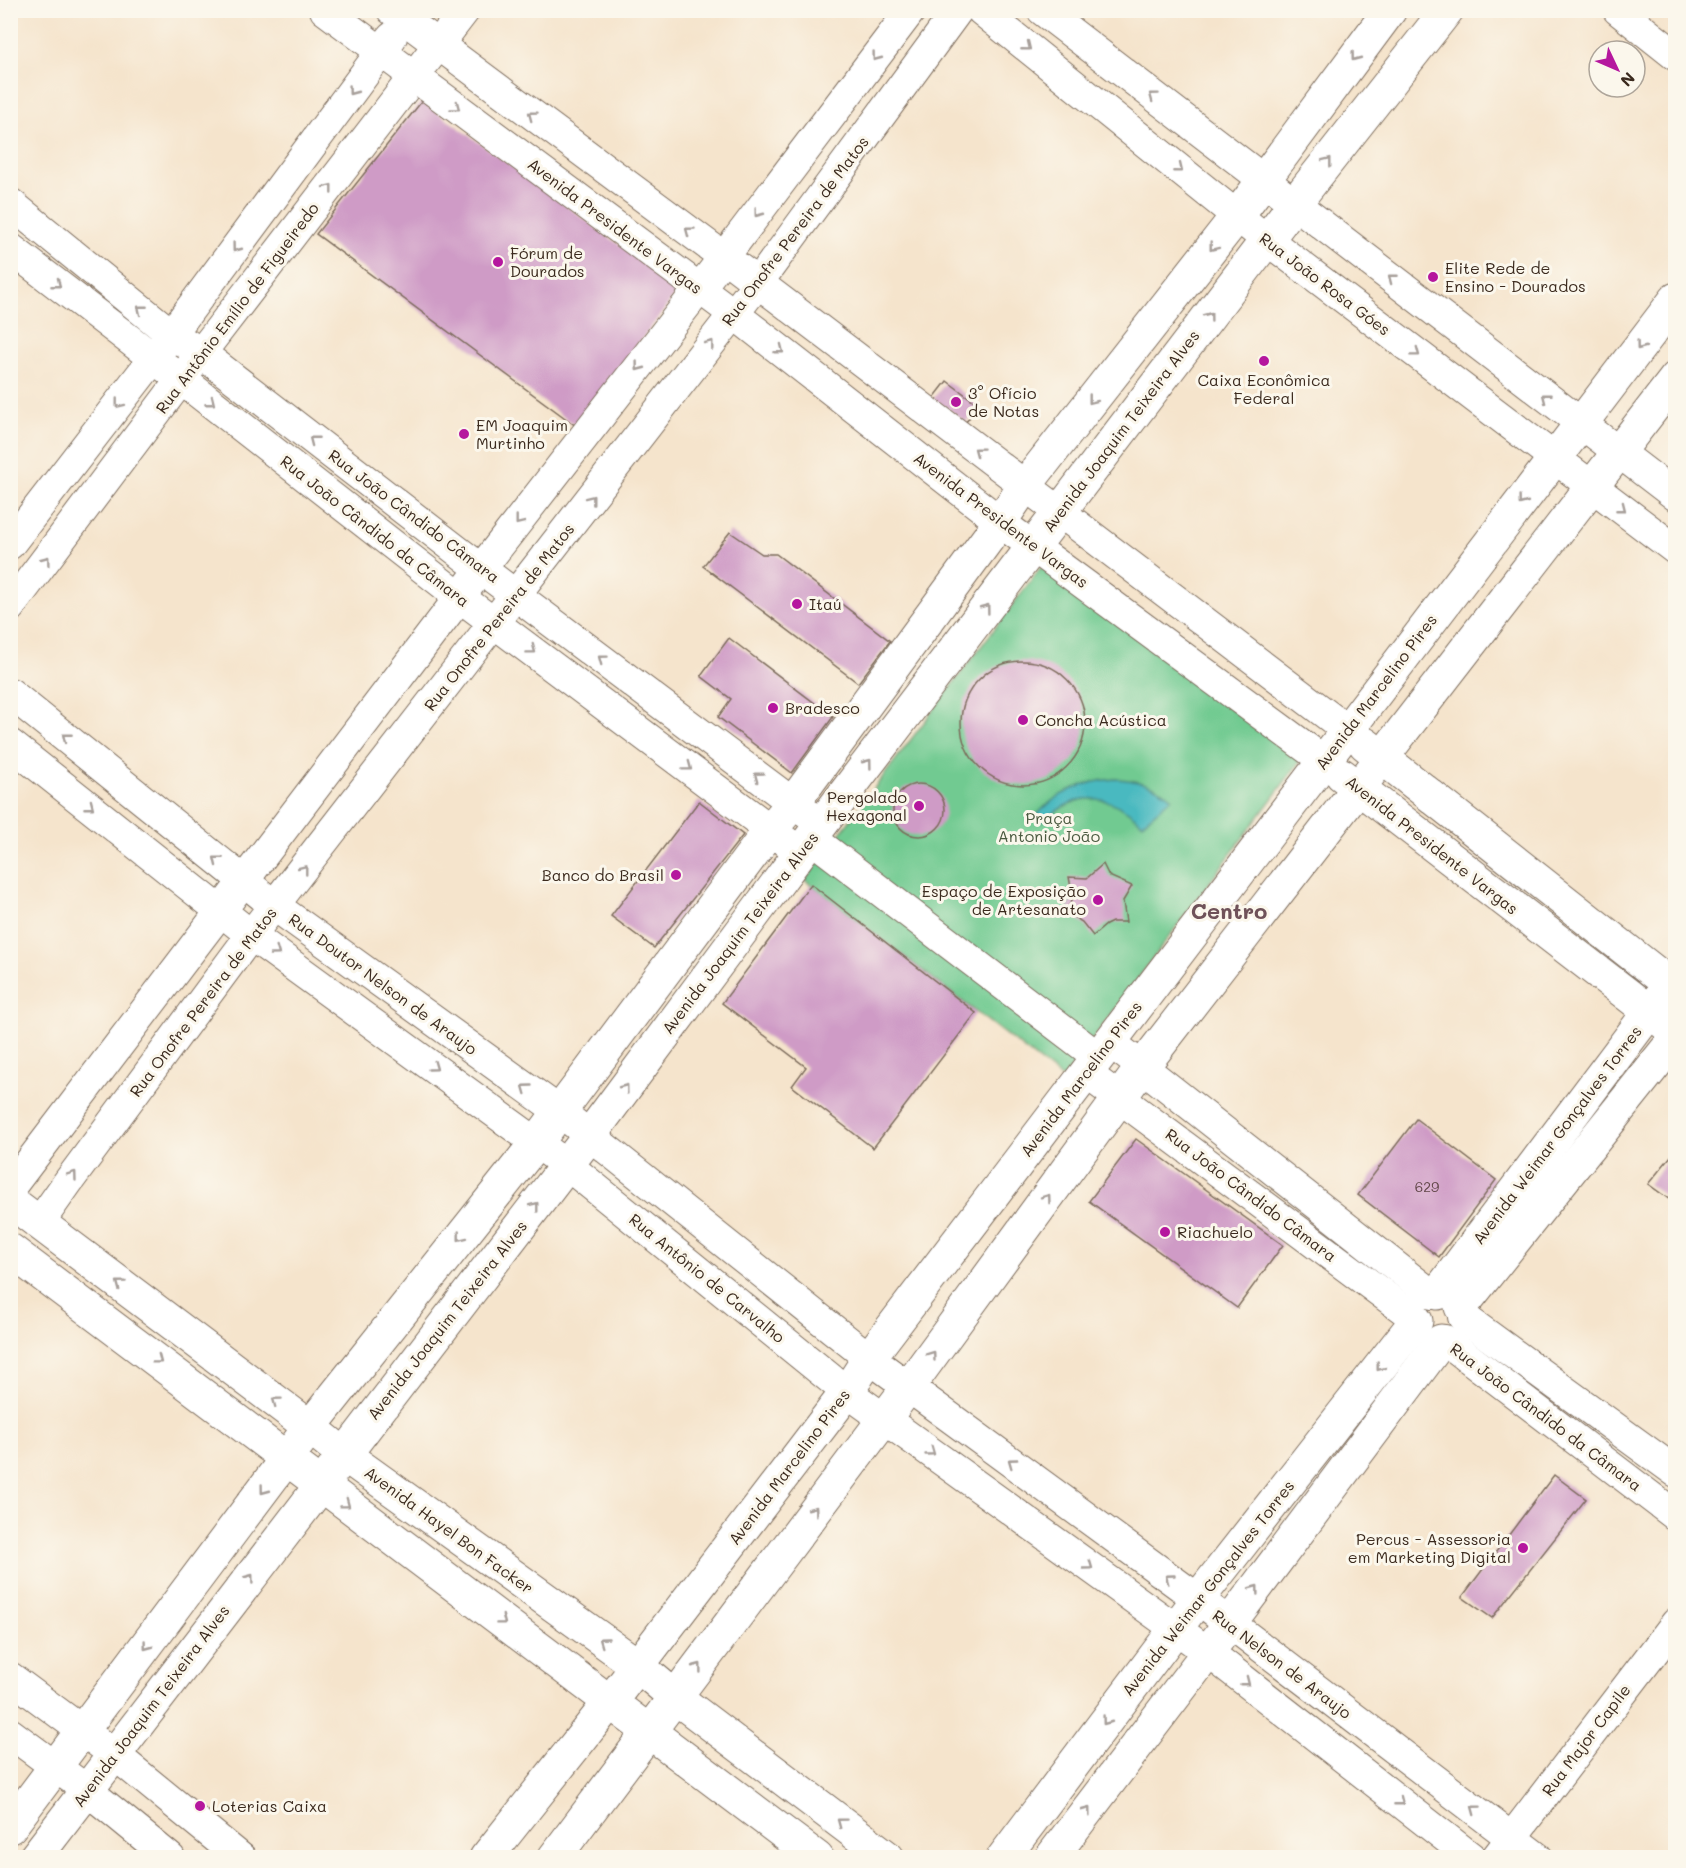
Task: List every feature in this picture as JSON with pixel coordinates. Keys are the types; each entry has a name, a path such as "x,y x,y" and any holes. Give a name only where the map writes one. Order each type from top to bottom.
{"main road":[{"path":"10,1827 310,1427 537,1142 793,802 1024,487 1237,216 1390,10"},
{"name":"Avenida Joaquim Teixeira Alves","path":"35,1857 590,1135 811,838 1295,202 1447,10"},
{"name":"Avenida Marcelino Pires","path":"486,1857 610,1702 847,1392 869,1358 1676,299"},
{"path":"554,1857 909,1386 1143,1066 1676,378"},
{"path":"1347,730 1534,878 1674,983"},
{"name":"Avenida Presidente Vargas","path":"1323,760 1676,1032"},
{"path":"1511,906 1534,878"},
{"name":"Avenida Weimar Gonçalves Torres","path":"1051,1857 1229,1624 1649,1012 1674,983"},
{"name":"Avenida Weimar Gonçalves Torres","path":"1003,1857 1198,1599 1676,1038"},
{"name":"Avenida Hayel Bon Facker","path":"10,1201 343,1454 637,1665 675,1697 888,1857"},
{"path":"12,1254 288,1458 817,1857"}],"street":[{"name":"Avenida Presidente Vargas","path":"325,10 734,314 1000,522 1323,760"},
{"name":"Rua Antônio Emílio de Figueiredo","path":"10,607 201,353 416,77 465,10"},
{"path":"10,1188 481,569 724,257 911,10"},
{"name":"Rua Onofre Pereira de Matos","path":"39,1223 251,934 757,284 958,10"},
{"name":"Rua João Rosa Góes","path":"981,10 1237,216 1676,550"},
{"path":"1042,10 1676,496"},
{"path":"1618,10 1676,56"},
{"path":"10,544 153,359 380,52 403,14 439,45 724,257 1347,730"},
{"name":"Rua João Cândido Câmara","path":"10,203 171,334 201,353 481,569 793,802 811,838 1098,1057 1120,1098 1439,1316 1676,1472"},
{"name":"Rua João Cândido da Câmara","path":"10,248 461,598 771,829 811,838"},
{"name":"Rua Doutor Nelson de Araujo","path":"10,693 275,906 590,1135"},
{"path":"10,744 251,934 567,1165"},
{"name":"Rua João Cândido Câmara","path":"1098,1057 1143,1066 1439,1316"},
{"path":"590,1135 869,1358"},
{"name":"Rua Antônio de Carvalho","path":"567,1165 847,1392 883,1418"},
{"name":"Rua João Cândido da Câmara","path":"1439,1316 1676,1516"},
{"name":"Rua Nelson de Araujo","path":"869,1358 1198,1599 1504,1847 1538,1857"},
{"path":"883,1418 1209,1652 1472,1857"},
{"name":"Rua Major Capile","path":"1504,1847 1676,1623"},
{"path":"10,1677 115,1755 241,1857"},
{"path":"10,1733 87,1790 170,1857"}],"green space":[{"name":"Praça Antonio João","path":"1041,567 1301,760 1063,1079 805,880"}],"water":[{"path":"1115,779 1145,784 1159,789 1172,798 1142,823 1117,805 1093,799 1068,804 1043,822 1036,816 1053,800 1071,789 1092,782"}],"building":[{"name":"Fórum de Dourados","path":"422,101 680,289 576,426 316,234"},
{"name":"3° Ofício de Notas","path":"947,381 979,405 966,422 933,399"},
{"name":"Itaú","path":"730,532 762,554 776,554 890,641 858,683 703,566"},
{"name":"Bradesco","path":"729,638 833,717 792,773 718,717 731,699 701,676"},
{"name":"Concha Acústica","path":"1023,661 1047,666 1067,679 1080,699 1085,723 1080,747 1067,767 1047,780 1023,785 999,780 979,767 966,747 961,723 966,699 979,679 999,666"},
{"name":"Pergolado Hexagonal","path":"914,784 924,784 938,791 945,810 938,829 924,836 914,836 904,832 897,825 893,815 893,805 897,795 904,788"},
{"name":"Banco do Brasil","path":"699,801 743,835 654,948 611,916"},
{"name":"Espaço de Exposição de Artesanato","path":"1103,864 1109,876 1132,886 1123,901 1126,922 1112,922 1093,936 1082,922 1066,912 1073,898 1069,877 1087,878"},
{"path":"811,884 976,1013 873,1148 792,1086 806,1067 722,1003"},
{"path":"1416,1119 1496,1180 1439,1257 1358,1195"},
{"path":"1136,1139 1283,1245 1237,1308 1089,1201"},
{"path":"1676,1150 1676,1198 1673,1202 1648,1184"},
{"name":"Percus - Assessoria em Marketing Digital","path":"1554,1475 1586,1499 1492,1618 1462,1597"}],"place":[{"name":"Fórum de Dourados","path":"498,262"},
{"name":"Elite Rede de Ensino - Dourados","path":"1433,277"},
{"name":"Caixa Econômica Federal","path":"1264,361"},
{"name":"3° Ofício de Notas","path":"956,402"},
{"name":"EM Joaquim Murtinho","path":"464,434"},
{"name":"Itaú","path":"797,604"},
{"name":"Bradesco","path":"773,708"},
{"name":"Concha Acústica","path":"1023,720"},
{"name":"Pergolado Hexagonal","path":"919,806"},
{"name":"Banco do Brasil","path":"676,875"},
{"name":"Espaço de Exposição de Artesanato","path":"1098,900"},
{"name":"Riachuelo","path":"1165,1232"},
{"name":"Percus - Assessoria em Marketing Digital","path":"1523,1548"},
{"name":"Loterias Caixa","path":"200,1806"}],"district":[{"name":"Centro","path":"1229,911"}]}
